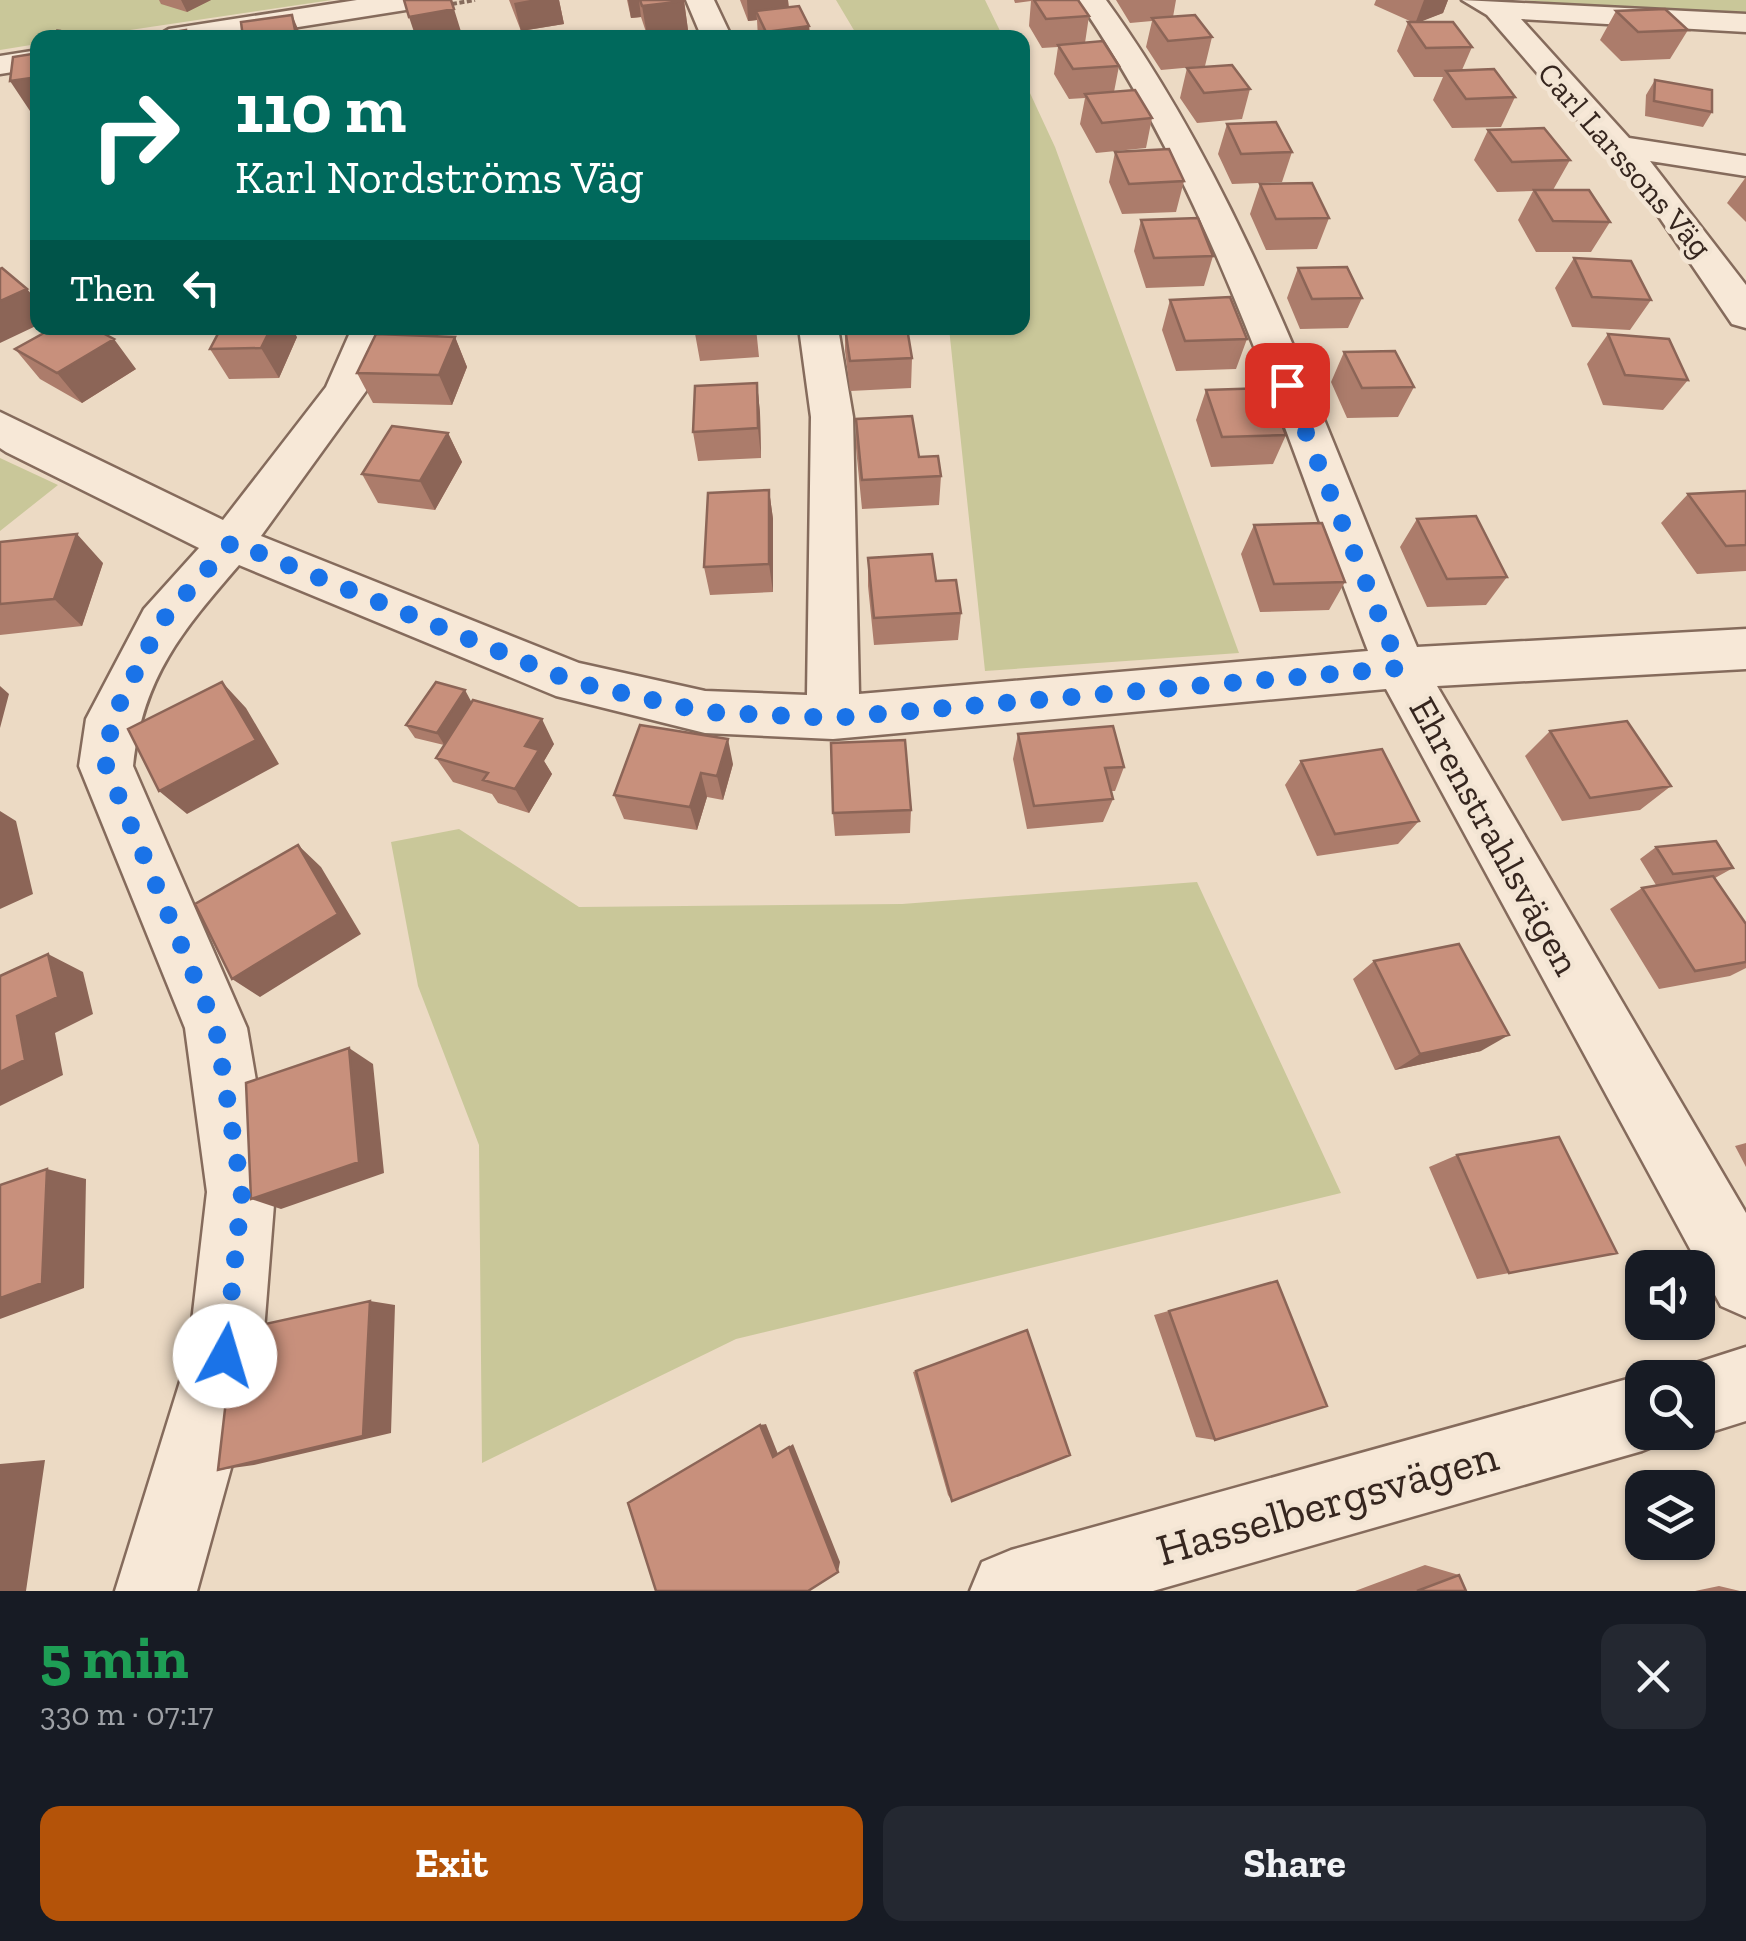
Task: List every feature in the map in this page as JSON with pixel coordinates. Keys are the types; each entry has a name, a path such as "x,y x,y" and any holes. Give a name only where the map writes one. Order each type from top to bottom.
{"street":[{"path":"267,30 352,23 412,0"},
{"path":"700,0 714,30"},
{"name":"Ehrenstrahlsvägen","path":"1092,0 1138,65 1216,212 1400,668 1746,1281"},
{"path":"1486,4 1746,24"},
{"name":"Carl Larssons Väg","path":"1486,4 1619,146 1724,278 1746,316"},
{"path":"0,65 30,60"},
{"path":"1619,146 1746,166"},
{"path":"156,1591 225,1356 242,1192 216,1028 106,766 112,719 161,622 232,542 345,391 368,335"},
{"path":"820,335 832,417 833,718"},
{"path":"0,426 21,442 232,542 574,682 705,712 833,718 1400,668 1746,649"},
{"path":"1715,1393 1746,1384"},
{"name":"Hasselbergsvägen","path":"1011,1591 1625,1418"}],"shaded area":[{"path":"0,0 332,0 130,30 30,30 30,45 0,50"},
{"path":"836,0 985,0 1000,30 854,30"},
{"path":"1523,0 1746,0 1746,19"},
{"path":"1030,93 1055,147 1239,653 985,671 950,335 1030,335"},
{"path":"0,458 58,485 0,531"},
{"path":"459,829 579,907 902,904 1197,882 1341,1193 736,1339 482,1463 479,1145 418,986 391,842"}],"building":[{"path":"404,0 451,0 454,9 409,17"},
{"path":"640,0 684,0 684,1 642,6"},
{"path":"1034,0 1078,0 1089,16 1046,19"},
{"path":"799,6 809,26 765,30 756,11"},
{"path":"1665,9 1688,30 1638,32 1616,11"},
{"path":"292,15 295,30 242,30 241,22"},
{"path":"1195,15 1212,37 1168,41 1152,18"},
{"path":"1408,22 1453,22 1472,47 1426,48"},
{"path":"1103,41 1119,66 1073,69 1058,45"},
{"path":"30,54 30,78 10,81 13,57"},
{"path":"1232,65 1250,89 1204,93 1187,68"},
{"path":"1494,69 1515,97 1466,99 1446,71"},
{"path":"1655,80 1712,90 1712,112 1654,101"},
{"path":"1135,90 1152,118 1102,123 1085,94"},
{"path":"1276,122 1292,152 1241,154 1227,124"},
{"path":"1544,128 1570,160 1512,162 1488,130"},
{"path":"1169,149 1184,181 1129,184 1115,152"},
{"path":"1312,183 1329,218 1276,219 1260,184"},
{"path":"1534,190 1589,190 1610,222 1553,221"},
{"path":"1198,218 1213,256 1154,258 1141,220"},
{"path":"1574,258 1631,261 1651,300 1592,297"},
{"path":"1347,267 1362,298 1312,299 1298,268"},
{"path":"0,269 27,289 0,301"},
{"path":"1230,297 1247,339 1185,341 1170,300"},
{"path":"1608,334 1669,339 1688,380 1625,375"},
{"path":"40,335 106,335 114,339 57,373 15,349"},
{"path":"217,335 268,335 261,348 210,349"},
{"path":"376,335 455,337 439,375 357,373"},
{"path":"846,335 908,335 912,358 850,361"},
{"path":"1395,351 1414,387 1362,388 1344,352"},
{"path":"757,383 758,428 693,432 695,386"},
{"path":"1267,388 1286,435 1222,437 1206,390"},
{"path":"912,416 919,457 938,456 941,476 862,480 856,419"},
{"path":"392,426 448,433 420,481 362,474"},
{"path":"769,490 769,564 704,567 708,493"},
{"path":"1746,491 1746,545 1726,546 1688,494"},
{"path":"1476,516 1507,577 1447,579 1417,519"},
{"path":"1322,523 1345,582 1274,584 1254,525"},
{"path":"77,534 54,599 0,604 0,542"},
{"path":"932,554 936,581 956,580 961,613 874,618 868,558"},
{"path":"222,682 256,740 159,791 128,729"},
{"path":"436,682 465,690 437,733 406,725"},
{"path":"473,700 542,719 525,746 539,750 515,789 483,780 488,773 436,758"},
{"path":"1627,721 1671,786 1590,798 1550,731"},
{"path":"640,725 728,739 717,776 701,773 690,807 614,795"},
{"path":"1113,726 1124,767 1105,768 1113,799 1034,806 1018,734"},
{"path":"905,740 911,810 833,813 831,743"},
{"path":"1382,749 1419,821 1335,834 1301,761"},
{"path":"1716,841 1733,868 1673,874 1656,847"},
{"path":"298,845 338,914 232,979 195,904"},
{"path":"1713,876 1746,924 1746,962 1695,971 1642,888"},
{"path":"1459,944 1509,1035 1420,1054 1374,961"},
{"path":"48,954 58,997 17,1016 25,1060 0,1072 0,976"},
{"path":"349,1048 359,1162 251,1199 246,1083"},
{"path":"1559,1137 1617,1253 1509,1273 1457,1155"},
{"path":"47,1169 42,1283 0,1298 0,1185"},
{"path":"1277,1281 1327,1406 1215,1440 1169,1311"},
{"path":"370,1301 363,1436 218,1470 234,1331"},
{"path":"1027,1330 1070,1455 952,1501 916,1371"},
{"path":"760,1425 773,1457 789,1447 838,1572 808,1591 656,1591 628,1503"},
{"path":"1459,1575 1466,1591 1417,1591"}],"route":[{"path":"225,1356 242,1192 216,1028 106,766 112,719 161,622 232,542 574,682 705,712 833,718 1400,668 1287,385"}]}
